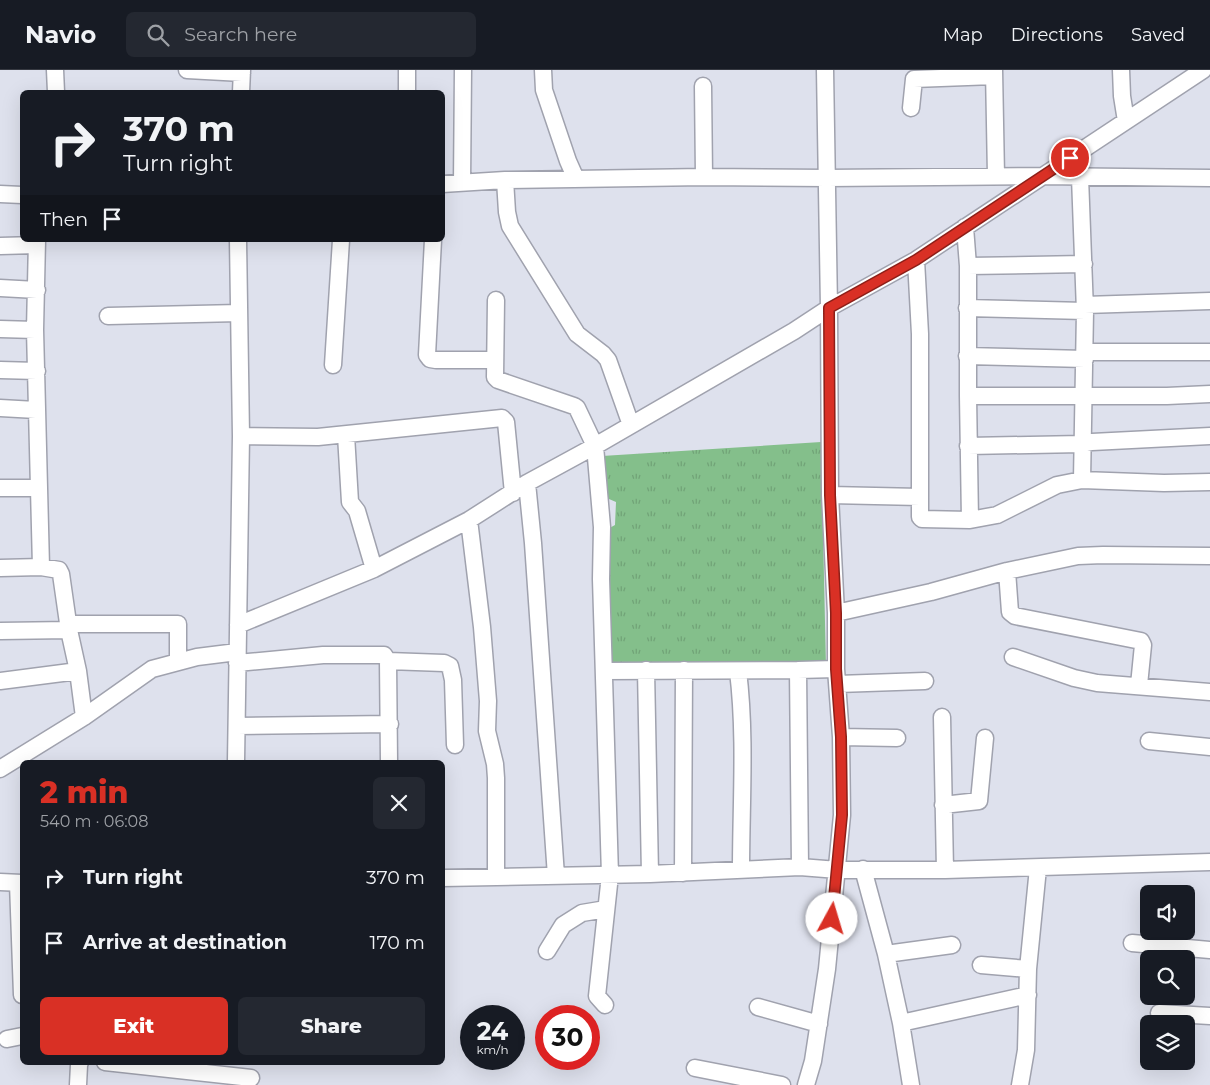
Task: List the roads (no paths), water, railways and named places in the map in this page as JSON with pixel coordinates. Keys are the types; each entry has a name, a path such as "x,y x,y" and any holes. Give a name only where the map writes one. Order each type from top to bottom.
{"street":[{"path":"55,70 56,90"},
{"path":"187,70 242,72 241,90"},
{"path":"406,90 407,70"},
{"path":"462,183 463,70"},
{"path":"543,70 544,90 576,179"},
{"path":"806,1085 813,1061 819,1024 838,870 842,815 841,737 830,495 825,70"},
{"path":"1121,70 1122,96 1126,121"},
{"path":"238,625 374,569 469,520 527,483 632,425 794,331 829,308 916,260 1203,70"},
{"path":"911,108 914,79 994,73 996,176"},
{"path":"703,86 704,177"},
{"path":"445,184 505,180 704,177 1041,176 1210,178"},
{"path":"1080,177 1085,308 1082,480"},
{"path":"505,180 510,226 577,334 608,360 632,425"},
{"path":"0,194 20,195"},
{"path":"965,227 968,266 967,356 970,520"},
{"path":"236,760 241,436 238,242"},
{"path":"333,365 341,242"},
{"path":"433,242 427,355 430,359 436,360 494,360"},
{"path":"0,246 37,243 35,330 38,371 36,410 41,567"},
{"path":"916,260 920,334 920,517 922,519 970,520 997,515 1057,485 1082,480 1164,483 1210,482"},
{"path":"968,266 1084,264"},
{"path":"0,288 37,290"},
{"path":"496,300 495,377 498,380 577,408 595,446 602,527 601,579 610,875 597,996 604,1005"},
{"path":"967,308 1085,308 1210,301"},
{"path":"108,316 239,313"},
{"path":"0,329 35,330"},
{"path":"967,356 1210,352"},
{"path":"0,370 38,371"},
{"path":"968,396 1084,397 1210,394"},
{"path":"0,408 36,410"},
{"path":"241,436 318,437 502,418 506,422 513,493"},
{"path":"346,434 350,502 357,511 374,569"},
{"path":"968,446 1082,444 1210,436"},
{"path":"527,483 534,544 556,876"},
{"path":"0,488 39,488"},
{"path":"830,495 920,497"},
{"path":"469,520 482,627 488,702 487,731 495,764 496,877"},
{"path":"836,613 1078,556 1210,556"},
{"path":"0,568 41,567 59,570 68,627 78,671 84,717"},
{"path":"1007,572 1010,612 1014,616 1141,641 1143,645 1139,686"},
{"path":"0,630 178,624 178,661"},
{"path":"0,770 84,717 152,669 178,661 237,657 349,654 384,655 388,661 389,760"},
{"path":"1013,657 1074,678 1097,683 1210,692"},
{"path":"388,661 444,662 450,666 453,680 455,745"},
{"path":"646,670 650,874"},
{"path":"682,873 684,670"},
{"path":"604,671 798,670 837,676 925,682"},
{"path":"798,670 800,867"},
{"path":"0,681 78,671"},
{"path":"738,671 742,721 741,870"},
{"path":"942,718 945,870"},
{"path":"237,726 390,724"},
{"path":"841,737 897,738"},
{"path":"944,805 979,801 985,738"},
{"path":"1149,741 1210,747"},
{"path":"445,878 650,874 800,867 838,870 945,870 1210,862"},
{"path":"1020,1085 1026,1050 1028,969 1038,868"},
{"path":"863,869 886,954 901,1024 911,1085"},
{"path":"0,882 20,883"},
{"path":"547,951 564,925 582,913 606,909"},
{"path":"886,954 952,944"},
{"path":"1132,944 1210,950"},
{"path":"981,965 1028,969"},
{"path":"901,1024 1028,995"},
{"path":"758,1007 819,1024"},
{"path":"1159,1012 1210,1016"},
{"path":"78,1085 80,1065"},
{"path":"139,1065 251,1075"},
{"path":"695,1068 782,1085"}]}
